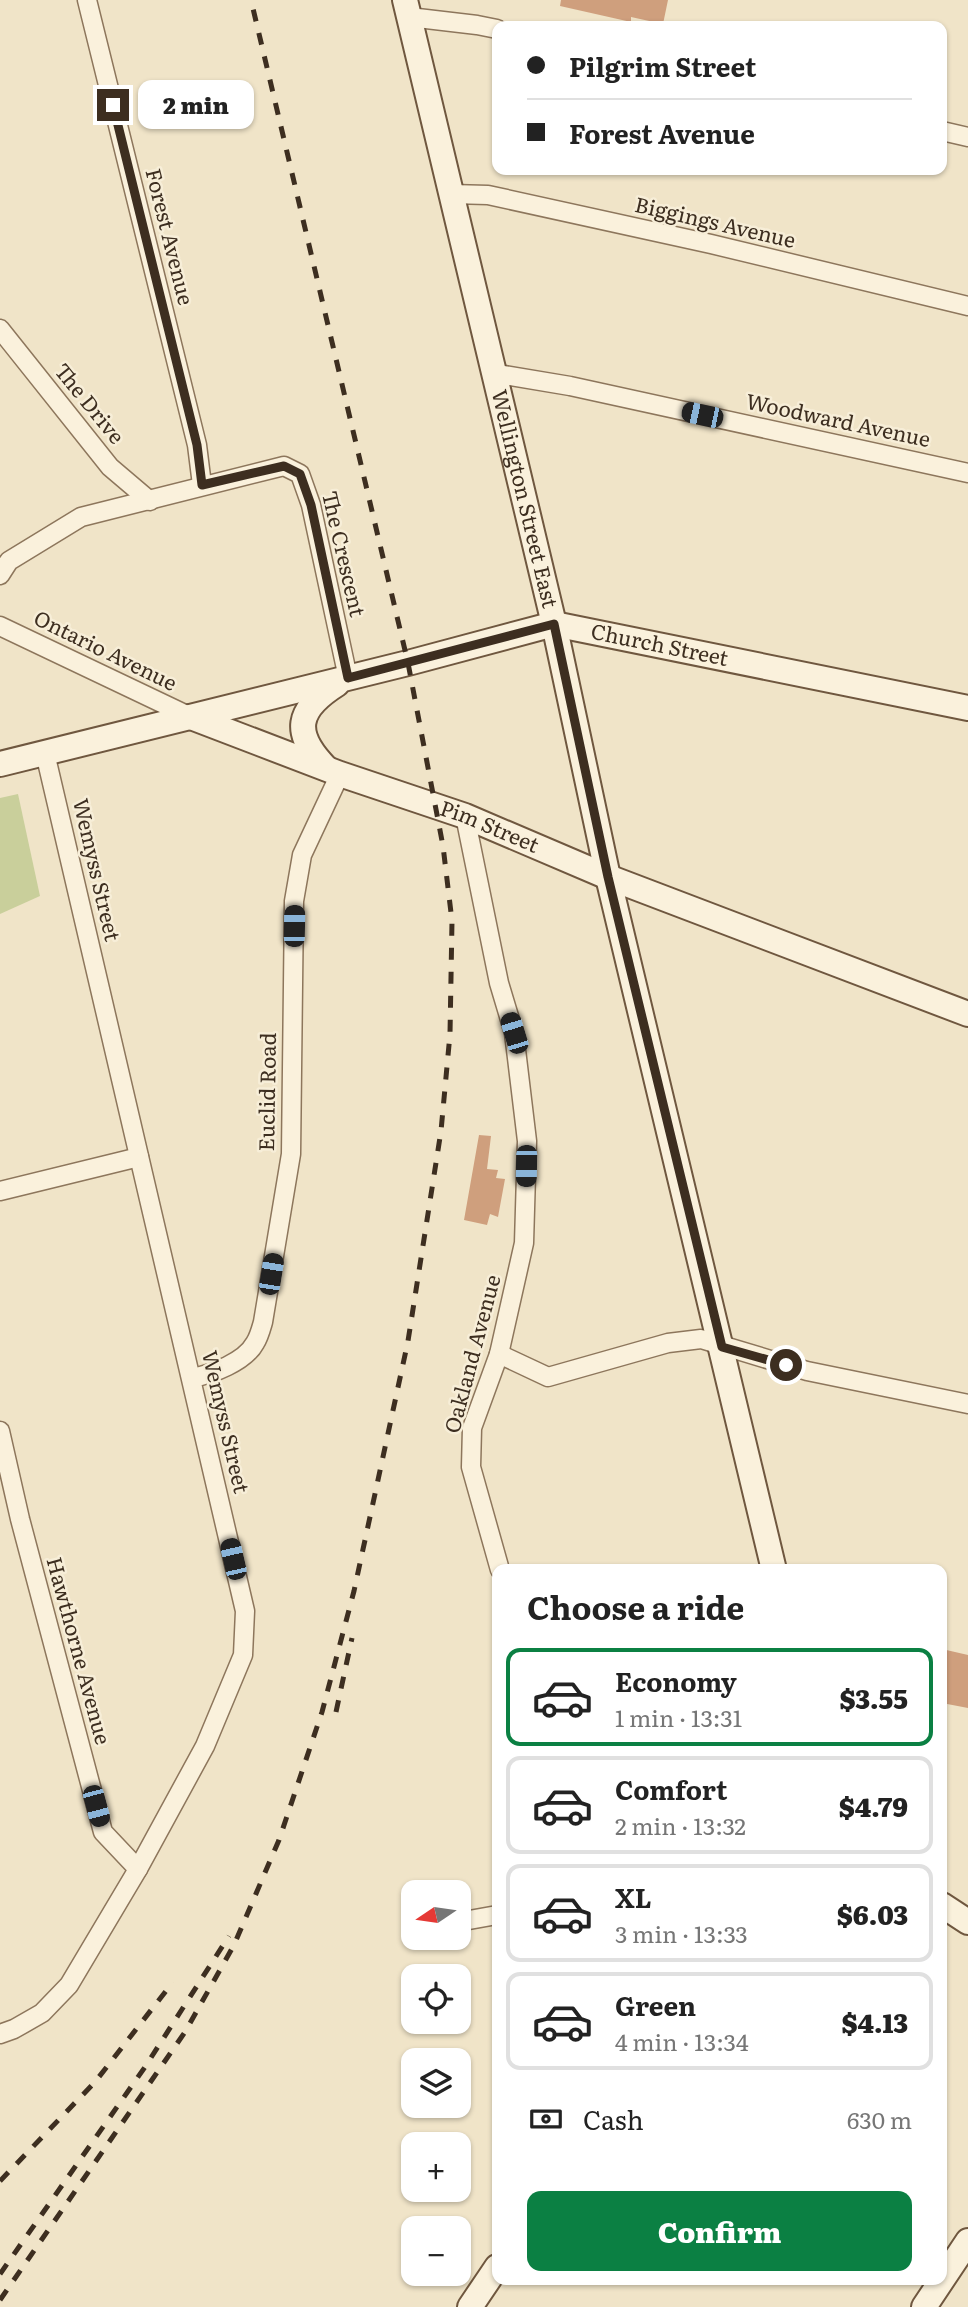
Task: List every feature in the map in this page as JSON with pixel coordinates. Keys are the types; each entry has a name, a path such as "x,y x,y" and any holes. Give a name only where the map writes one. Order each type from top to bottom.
{"main road":[{"name":"Wellington Street East","path":"407,9 554,624 608,877 773,1564"},
{"name":"Church Street","path":"191,717 554,624 968,708"},
{"path":"333,771 310,751 303,734 306,714 319,695 348,678"},
{"path":"0,764 191,717"},
{"name":"Pim Street","path":"191,717 333,771 465,816 608,877 968,1014"},
{"path":"947,1908 968,1922"},
{"path":"947,2272 968,2241"},
{"path":"470,2307 492,2274"},
{"path":"923,2307 938,2285"}],"street":[{"name":"Forest Avenue","path":"87,0 197,445 202,485"},
{"path":"407,9 492,28"},
{"path":"947,132 968,137"},
{"name":"Biggings Avenue","path":"451,194 488,195 711,244 968,306"},
{"name":"The Drive","path":"0,330 110,467 150,501"},
{"name":"Woodward Avenue","path":"492,373 570,386 968,473"},
{"name":"The Crescent","path":"0,575 9,561 81,517 284,466 300,474 311,505 348,678"},
{"name":"Ontario Avenue","path":"0,626 191,717"},
{"name":"Wemyss Street","path":"0,2034 42,2013 69,1985 138,1869 205,1746 243,1655 245,1611 45,753"},
{"name":"Euclid Road","path":"192,1378 212,1374 234,1363 254,1346 263,1322 291,1154 295,901 302,855 333,771"},
{"name":"Oakland Avenue","path":"465,816 499,983 514,1033 527,1141 524,1243 499,1354 472,1428 471,1467 498,1564"},
{"path":"0,1191 139,1157"},
{"path":"499,1354 548,1377 668,1343 701,1339 807,1371 968,1404"},
{"name":"Hawthorne Avenue","path":"0,1431 20,1519 103,1832 138,1869"},
{"path":"471,1920 492,1916"}],"green space":[{"path":"18,794 40,896 0,914 0,798"}],"building":[{"path":"561,0 668,0 664,21 631,17 631,21 627,21 560,6"},
{"path":"479,1135 491,1136 487,1169 498,1170 496,1178 505,1179 498,1217 490,1214 487,1225 464,1220"},
{"path":"947,1650 968,1655 968,1708 947,1704"}],"railway":[{"path":"0,2300 185,2032 234,1945 279,1840 322,1712 354,1591 408,1341 441,1131 450,1034 452,921 443,846 408,663 251,0"},
{"path":"336,1712 352,1638"},
{"path":"0,2274 145,2067 229,1936"},
{"path":"0,2181 95,2082 173,1982"}],"route":[{"path":"113,105 197,445 202,485 284,466 300,474 311,505 348,678 554,624 608,877 722,1347 786,1365"}]}
